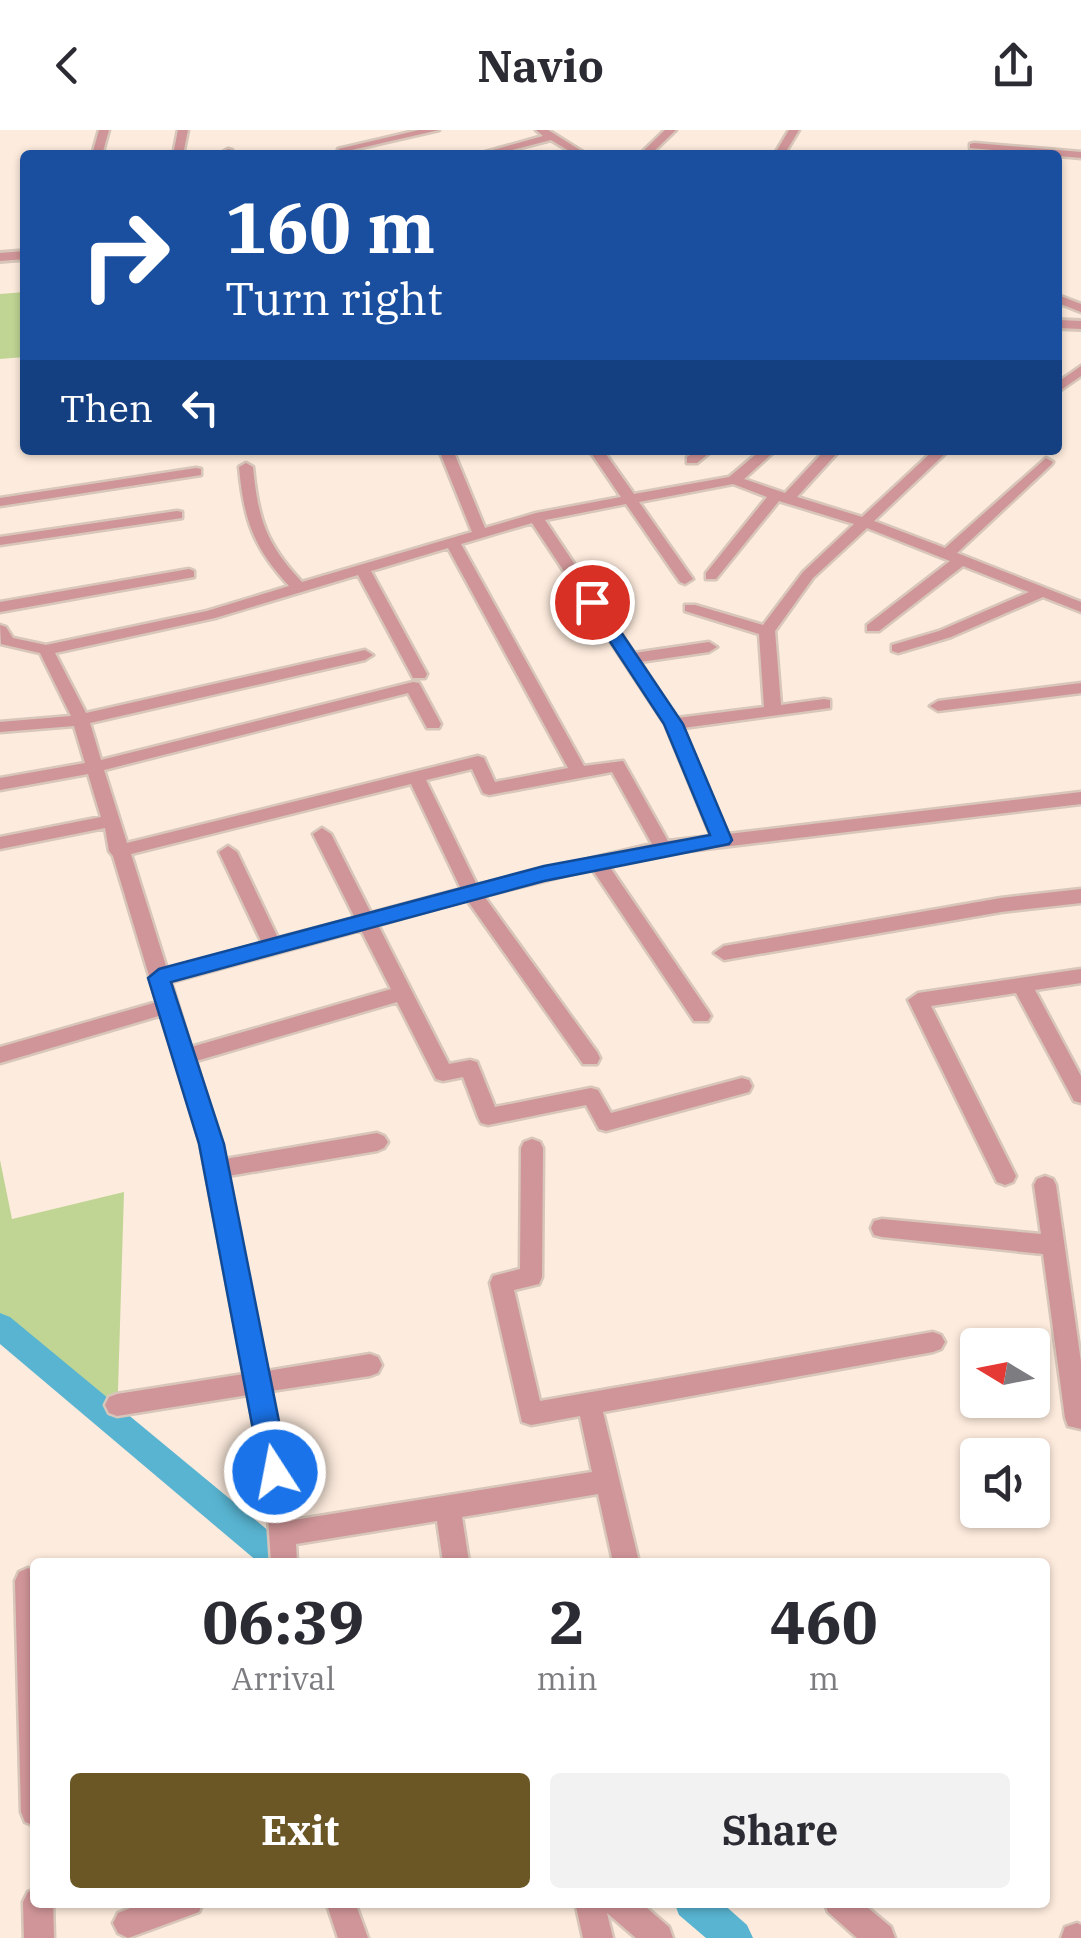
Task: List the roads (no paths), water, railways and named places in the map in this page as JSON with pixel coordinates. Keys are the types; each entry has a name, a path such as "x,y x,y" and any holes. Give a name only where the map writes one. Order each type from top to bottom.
{"street":[{"path":"342,148 434,130"},
{"path":"649,150 671,130"},
{"path":"495,150 546,133 575,150"},
{"path":"974,146 1022,150"},
{"path":"448,455 479,532"},
{"path":"600,455 685,579"},
{"path":"692,460 699,455"},
{"path":"0,630 8,641 29,650 46,650 210,615 536,516 734,480 763,455"},
{"path":"711,576 782,497 828,455"},
{"path":"773,711 766,630 808,575 936,455"},
{"path":"874,628 954,557 1046,462"},
{"path":"246,468 250,518 266,553 300,589"},
{"path":"0,502 196,472"},
{"path":"734,480 862,521 1079,603"},
{"path":"0,541 178,515"},
{"path":"536,516 673,724 722,840"},
{"path":"451,540 578,772"},
{"path":"363,570 419,674"},
{"path":"0,607 189,574"},
{"path":"898,648 945,634 1042,592"},
{"path":"690,608 766,630"},
{"path":"630,659 710,647"},
{"path":"46,650 80,720 216,1169 280,1502 282,1544 607,1481"},
{"path":"0,727 80,720 365,656"},
{"path":"0,784 94,767 413,687 433,724"},
{"path":"938,706 1081,688"},
{"path":"673,724 824,704"},
{"path":"118,850 478,762 489,789 617,765 663,848"},
{"path":"416,777 472,893 590,1058"},
{"path":"159,978 472,893 663,848 1081,798"},
{"path":"0,843 110,821"},
{"path":"322,834 443,1073 470,1068 488,1117 591,1096 606,1123 742,1086"},
{"path":"228,852 273,947"},
{"path":"597,862 701,1016"},
{"path":"724,953 1002,905 1081,896"},
{"path":"1005,1176 918,1000 1081,976"},
{"path":"1022,985 1081,1096"},
{"path":"184,1057 403,993"},
{"path":"0,1055 168,1006"},
{"path":"216,1169 377,1142"},
{"path":"532,1148 531,1277 501,1283 531,1414 932,1342"},
{"path":"1045,1185 1077,1418 1081,1418"},
{"path":"882,1228 1053,1245"},
{"path":"117,1405 370,1366"},
{"path":"588,1404 625,1558"},
{"path":"448,1509 455,1558"},
{"path":"28,1581 30,1647"},
{"path":"38,1908 38,1938"},
{"path":"128,1924 171,1908"},
{"path":"342,1908 353,1938"},
{"path":"591,1908 598,1938"},
{"path":"624,1908 658,1938"},
{"path":"845,1908 880,1938"}],"waterway":[{"path":"0,1326 277,1558"},
{"path":"699,1908 734,1938"}]}
